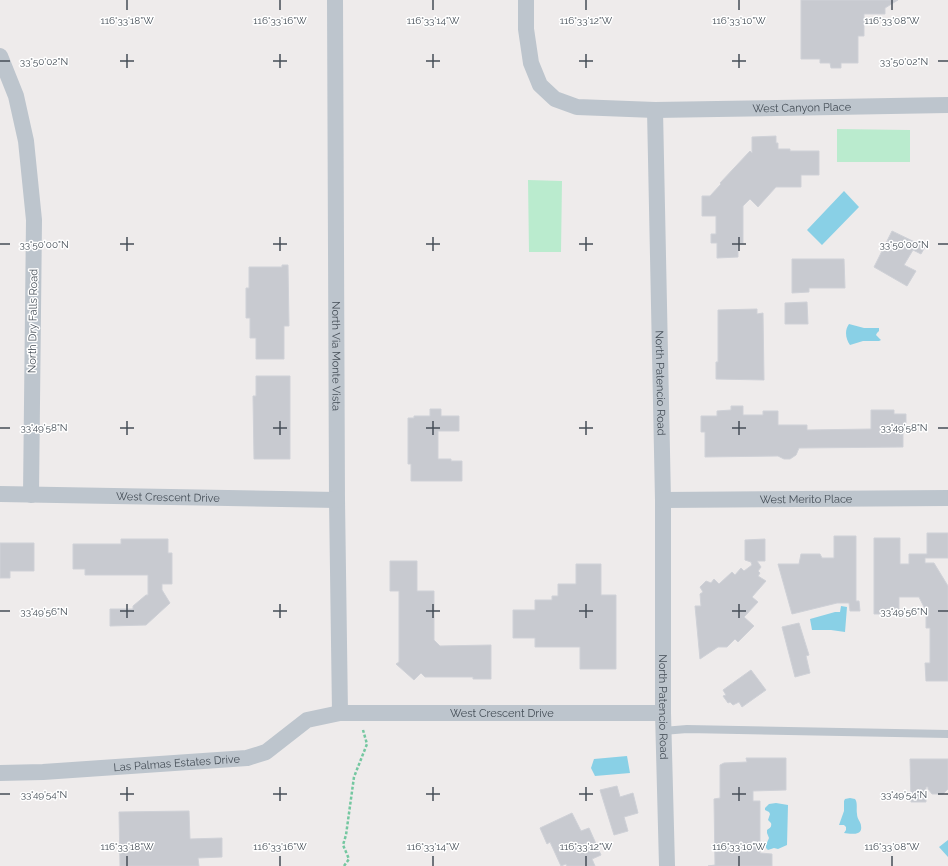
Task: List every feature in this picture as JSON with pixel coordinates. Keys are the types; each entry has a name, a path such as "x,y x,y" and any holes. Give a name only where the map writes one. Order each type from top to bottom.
{"street":[{"name":"North Via Monte Vista","path":"335,0 337,500 340,713"},
{"path":"526,0 526,29 531,63 540,85 555,99 577,107 655,110"},
{"name":"North Dry Falls Road","path":"0,56 16,96 26,141 34,220 31,495"},
{"name":"West Canyon Place","path":"655,110 948,105"},
{"name":"North Patencio Road","path":"655,110 664,500 663,731 667,866"},
{"name":"West Crescent Drive","path":"0,494 337,500"},
{"name":"West Merito Place","path":"664,500 948,498"},
{"name":"West Crescent Drive","path":"340,713 663,713"},
{"name":"Las Palmas Estates Drive","path":"0,773 42,772 247,758 266,752 307,720 340,713"}],"lane":[{"path":"663,731 687,729 948,734"}],"path":[{"path":"344,866 349,859 343,846 346,835 354,778 367,744 359,713"}],"green space":[{"path":"837,129 910,130 910,162 837,162"},
{"path":"528,180 562,181 561,252 529,252"}],"water":[{"path":"844,191 859,207 822,245 807,230"},
{"path":"849,324 864,328 879,328 876,335 881,340 863,341 850,345 846,335 846,329"},
{"path":"841,606 847,607 845,632 812,630 810,619 840,612"},
{"path":"627,756 630,773 595,776 591,768 594,759"},
{"path":"845,799 855,799 856,801 857,816 861,825 860,831 856,834 844,833 846,827 844,825 839,825 844,811 844,801"},
{"path":"776,803 788,805 787,845 778,849 774,848 768,850 766,848 769,838 767,830 771,823 768,820 770,814 765,810 765,808 769,804"},
{"path":"948,840 948,857 939,847"}],"building":[{"path":"801,0 898,0 885,8 885,14 864,14 864,36 858,36 858,63 841,63 841,68 831,68 830,63 820,63 820,59 801,59"},
{"path":"776,136 778,149 790,149 790,151 819,151 819,175 801,175 801,187 776,187 758,207 750,199 743,206 743,243 738,243 738,257 717,258 717,243 711,243 711,234 716,234 716,216 702,216 702,196 710,196 750,151 752,153 752,137"},
{"path":"892,231 925,247 921,254 913,250 904,265 916,271 907,286 874,267"},
{"path":"792,259 844,259 845,288 809,288 809,292 792,293"},
{"path":"282,265 288,265 289,326 284,326 284,359 256,359 256,338 250,338 250,318 246,318 246,288 249,288 249,267 282,267"},
{"path":"807,302 808,324 785,324 785,303"},
{"path":"757,309 757,314 763,313 764,380 716,379 716,362 718,362 718,310"},
{"path":"256,376 290,376 290,459 254,459 253,396 256,396"},
{"path":"731,406 743,406 743,415 763,415 763,411 778,411 778,425 807,425 807,430 871,429 871,410 894,410 894,414 906,414 906,432 903,432 903,447 799,448 796,455 790,459 784,459 778,456 705,457 705,432 701,432 701,416 717,416 717,411 731,410"},
{"path":"430,409 441,409 441,416 459,416 459,431 438,431 438,459 462,461 462,481 411,481 411,464 408,464 408,418 414,418 414,416 430,416"},
{"path":"927,533 948,533 948,558 925,558 925,563 934,563 948,586 948,681 926,681 925,663 930,663 930,628 926,628 926,611 919,597 899,597 899,614 874,614 874,538 900,538 900,564 909,564 909,554 927,554"},
{"path":"834,536 856,536 856,601 859,601 860,611 850,611 849,603 837,603 792,614 778,564 799,564 801,554 820,554 822,558 834,558"},
{"path":"121,539 168,539 168,553 172,553 172,584 162,584 162,590 170,603 146,625 110,626 110,609 133,609 133,606 148,595 148,575 85,575 85,569 73,569 73,544 121,544"},
{"path":"765,539 765,561 757,561 761,567 758,571 760,573 758,576 766,581 752,597 758,602 744,617 754,626 738,642 735,639 727,647 718,647 700,659 695,606 701,606 700,594 703,592 700,587 706,581 711,583 714,579 719,584 732,572 735,575 741,568 744,571 752,565 751,562 745,560 745,540"},
{"path":"0,543 34,543 34,571 10,571 10,578 0,578"},
{"path":"390,561 417,561 417,591 434,591 434,640 440,646 491,645 491,679 473,679 473,677 425,677 421,673 414,680 396,664 399,662 399,591 390,591"},
{"path":"576,564 601,564 601,595 616,595 616,669 580,669 580,647 535,647 535,638 513,638 513,610 535,610 535,600 552,600 552,596 558,596 558,584 576,584"},
{"path":"799,623 809,655 806,656 810,673 795,677 782,627"},
{"path":"751,670 766,690 742,707 739,702 733,705 730,702 728,703 723,696 726,695 723,690"},
{"path":"746,758 786,758 786,790 753,791 753,801 760,801 760,853 772,854 772,866 708,866 715,865 714,799 720,798 720,765 724,763 747,762"},
{"path":"910,759 948,759 948,789 943,794 932,794 928,787 926,787 926,802 911,802"},
{"path":"617,786 620,797 633,793 638,813 624,817 628,831 614,835 600,790"},
{"path":"189,811 190,839 222,838 222,857 198,858 199,866 120,866 119,812"},
{"path":"572,813 581,831 589,828 601,855 592,859 595,866 567,866 566,864 561,866 550,842 547,844 540,828"}]}
